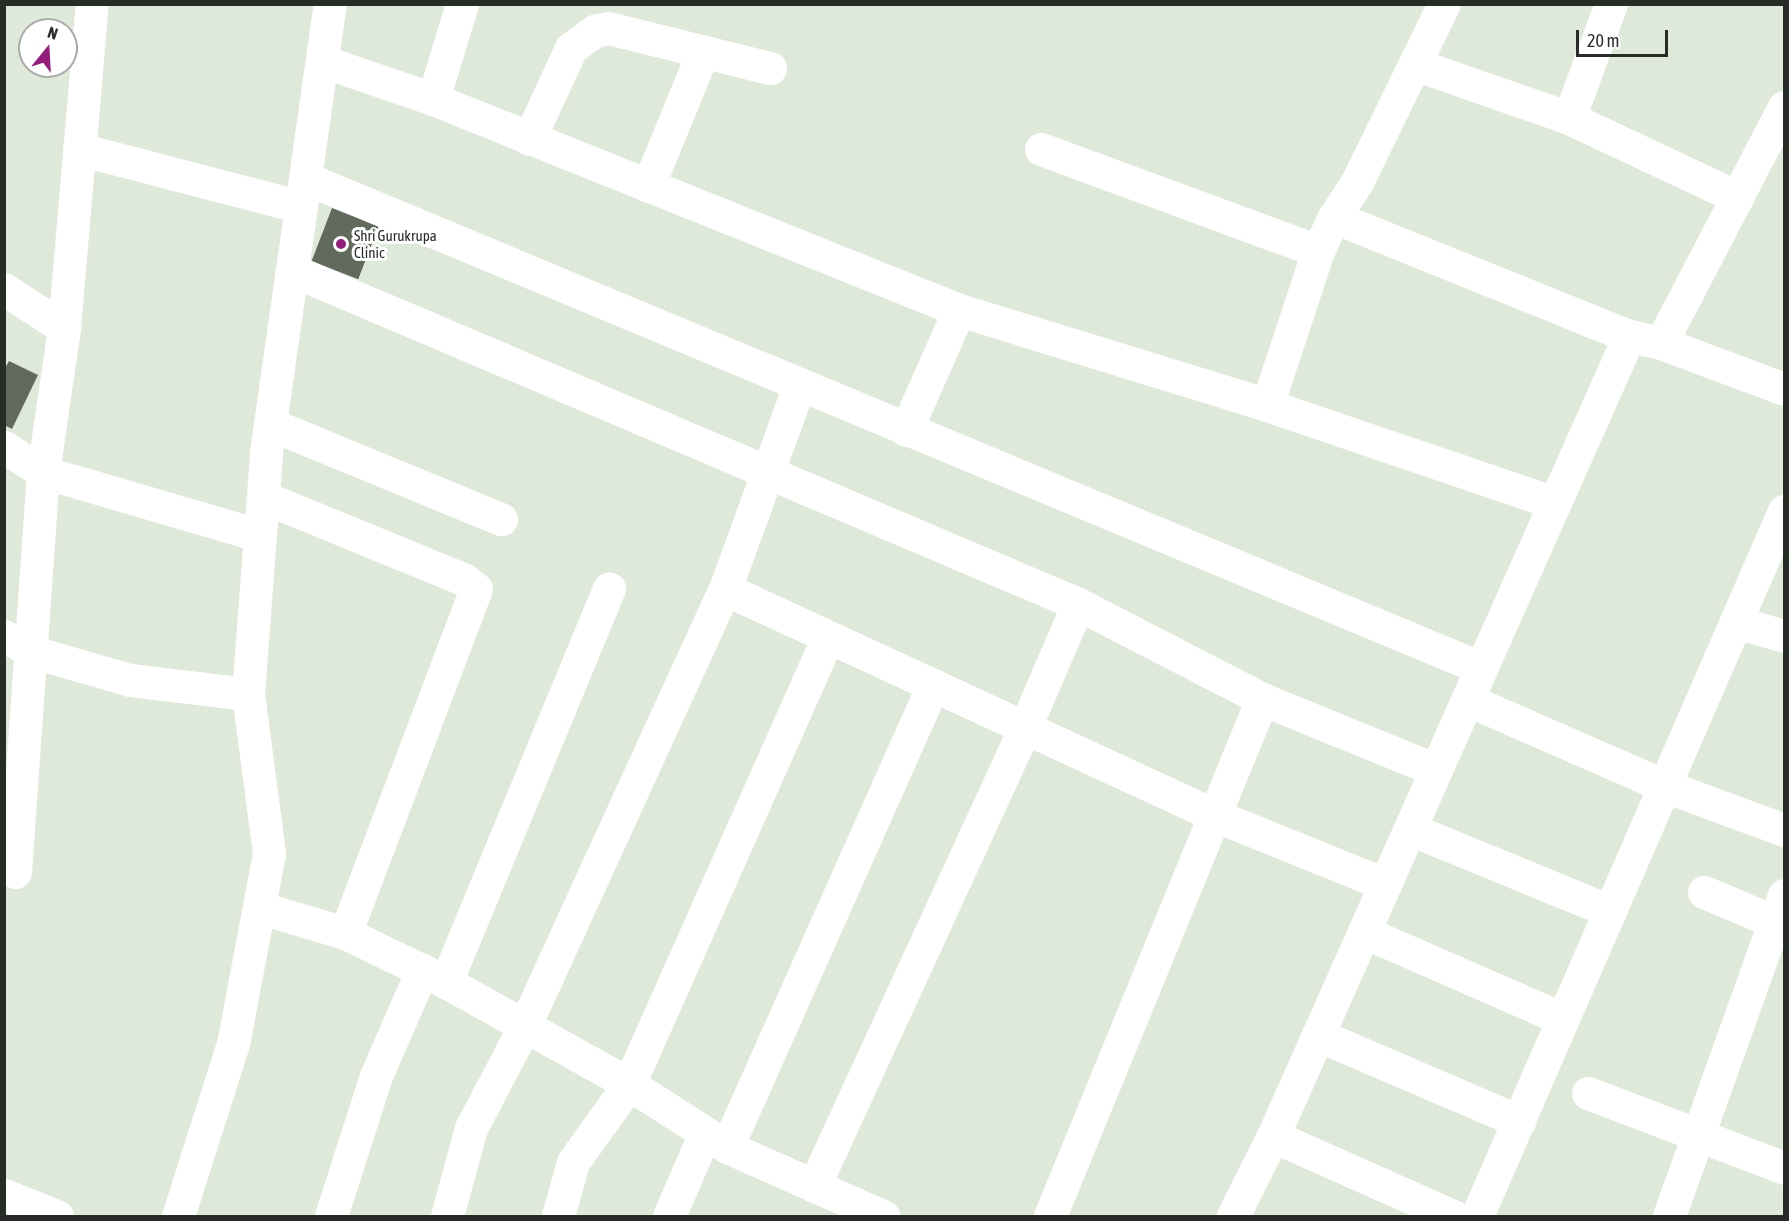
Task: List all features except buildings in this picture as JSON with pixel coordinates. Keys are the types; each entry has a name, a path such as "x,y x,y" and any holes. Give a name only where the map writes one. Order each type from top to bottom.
{"main road":[{"path":"15,872 33,652 43,472 64,328 92,4"},
{"path":"178,1216 233,1044 261,908 269,853 248,694 262,497 270,424 294,271 330,4"},
{"path":"433,99 462,4"},
{"path":"1268,405 1318,251 1334,217 1357,182 1417,65 1444,4"},
{"path":"1569,118 1611,4"},
{"path":"529,139 571,48 584,35 608,28 770,68"},
{"path":"648,186 703,51"},
{"path":"322,60 433,99 959,310 1268,405 1555,503"},
{"path":"1417,65 1569,118 1737,197"},
{"path":"1233,1216 1273,1136 1555,503 1645,339 1737,197 1785,107"},
{"path":"80,149 303,193 799,386 1481,668"},
{"path":"1041,149 1318,251"},
{"path":"1334,217 1645,339 1781,380"},
{"path":"294,271 1078,604 1262,699 1436,770"},
{"path":"4,289 64,328"},
{"path":"906,430 959,310"},
{"path":"447,1216 471,1128 525,1025 725,590 799,386"},
{"path":"270,424 501,519"},
{"path":"4,447 43,472 260,535"},
{"path":"262,497 465,580 476,590 345,933"},
{"path":"1477,1216 1783,518"},
{"path":"331,1216 376,1076 434,976 609,588"},
{"path":"725,590 1214,815 1385,884"},
{"path":"814,1186 1025,728 1078,604"},
{"path":"1736,622 1785,636"},
{"path":"4,636 33,652 130,680 248,694"},
{"path":"558,1216 573,1162 628,1084 828,637"},
{"path":"669,1216 716,1140 933,685"},
{"path":"1050,1216 1262,699"},
{"path":"1468,700 1665,786 1785,830"},
{"path":"1410,829 1610,911"},
{"path":"1669,1216 1696,1134 1782,914 1704,892"},
{"path":"261,908 345,933 434,976 628,1084 716,1140 883,1216"},
{"path":"1364,932 1563,1018"},
{"path":"1318,1035 1519,1120"},
{"path":"1588,1093 1785,1168"},
{"path":"1273,1136 1453,1216"},
{"path":"4,1195 57,1216"}],"place":[{"name":"Shri Gurukrupa Clinic","path":"341,244"}]}
